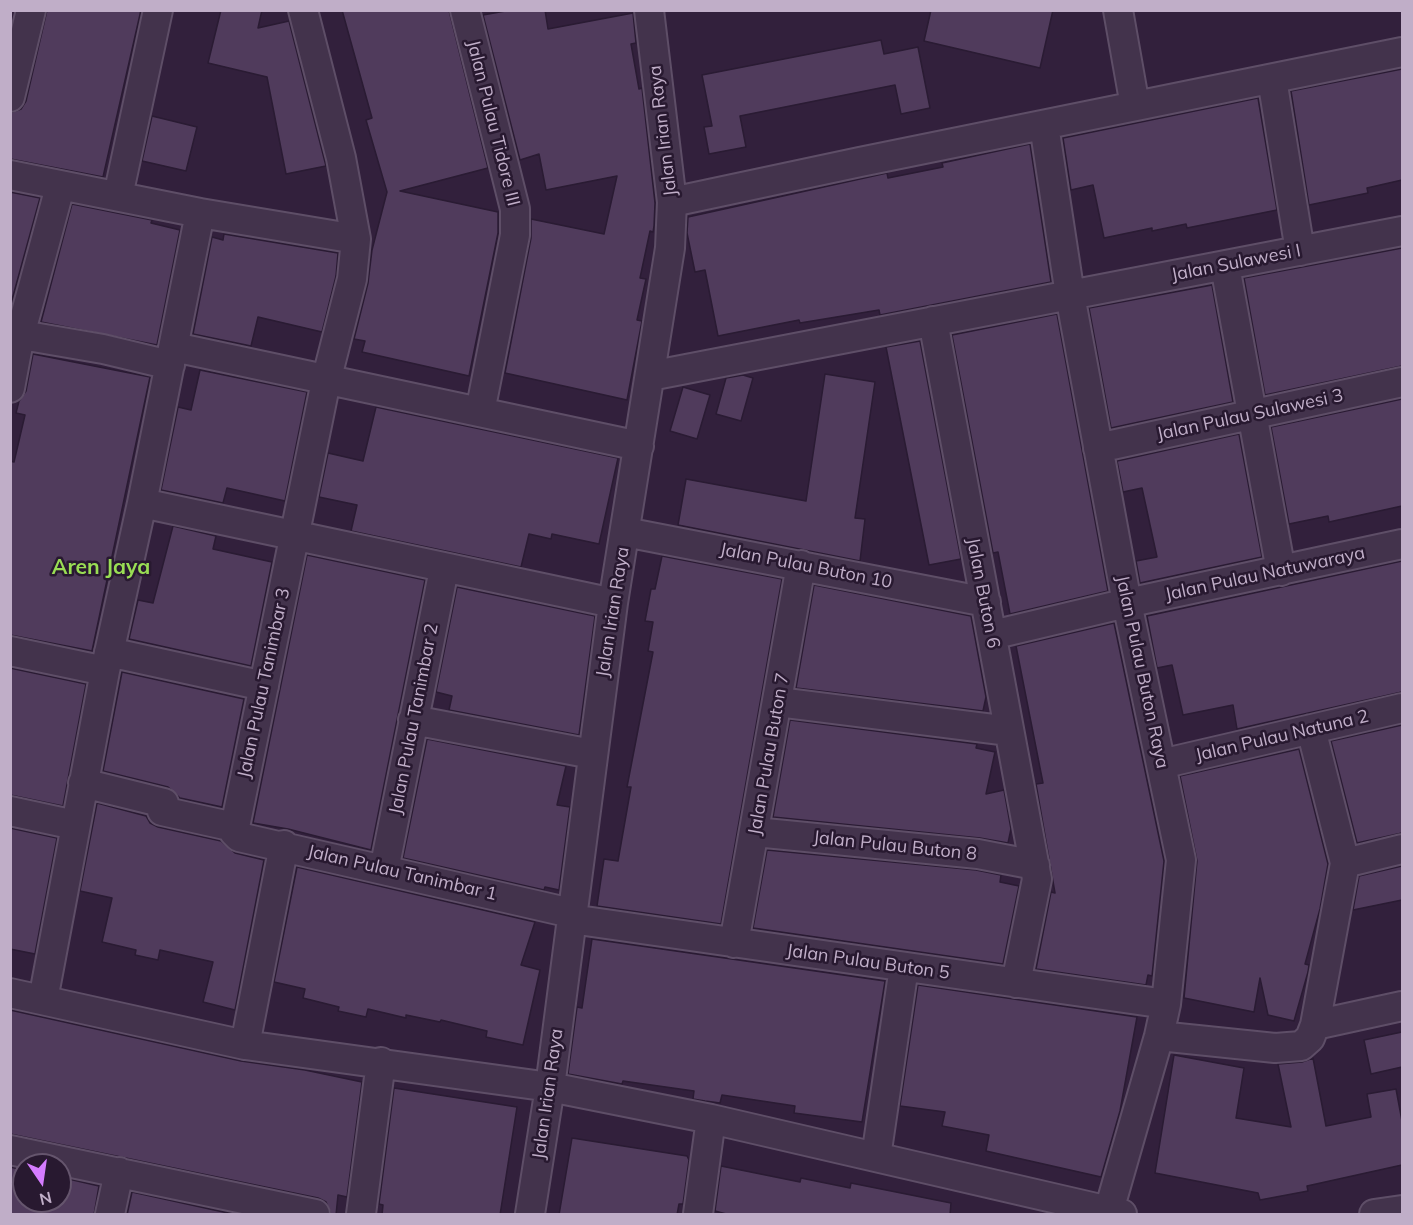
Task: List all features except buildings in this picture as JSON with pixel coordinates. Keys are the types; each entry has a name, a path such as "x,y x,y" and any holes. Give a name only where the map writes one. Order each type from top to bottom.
{"street":[{"path":"10,97 31,10"},
{"path":"118,196 158,10"},
{"name":"Jalan Pulau Tanimbar 3","path":"234,829 326,381 352,279 356,239 341,158 303,10"},
{"name":"Jalan Pulau Tidore III","path":"465,10 515,209 515,235 480,412"},
{"name":"Jalan Irian Raya","path":"530,1215 550,1087 613,603 670,248 672,202 649,10"},
{"path":"1118,10 1135,106"},
{"path":"672,202 1402,52"},
{"path":"1272,79 1300,251"},
{"name":"Jalan Pulau Buton Raya","path":"1044,125 1070,295 1098,448 1127,603 1181,860 1166,1004 1113,1213"},
{"path":"10,175 60,187 200,213 356,239"},
{"path":"10,388 15,334 60,187"},
{"path":"43,1000 107,662 142,504 200,213"},
{"name":"Jalan Sulawesi I","path":"650,376 1402,231"},
{"path":"1225,266 1281,571"},
{"name":"Jalan Buton 6","path":"933,321 1037,879 1016,983"},
{"path":"15,334 326,381 639,446"},
{"name":"Jalan Pulau Sulawesi 3","path":"1098,448 1402,382"},
{"path":"142,504 613,603"},
{"name":"Jalan Pulau Buton 10","path":"625,532 986,602"},
{"name":"Jalan Pulau Natuwaraya","path":"1127,603 1402,544"},
{"name":"Jalan Pulau Buton 7","path":"734,943 801,565"},
{"name":"Jalan Pulau Tanimbar 2","path":"384,870 444,569"},
{"path":"992,635 1127,603"},
{"path":"10,651 107,662 264,686"},
{"path":"778,702 1009,731"},
{"name":"Jalan Pulau Natuna 2","path":"1161,764 1402,708"},
{"path":"413,720 592,754"},
{"path":"1159,1036 1295,1048 1308,1043 1315,1025 1345,863 1311,729"},
{"name":"Jalan Pulau Tanimbar 1","path":"83,783 164,803 162,812 234,829 239,837 284,845 571,916"},
{"path":"10,811 75,825"},
{"name":"Jalan Pulau Buton 8","path":"755,832 978,854 1035,865"},
{"path":"245,1045 284,845"},
{"path":"1345,863 1402,849"},
{"name":"Jalan Pulau Buton 5","path":"571,916 734,943 1166,1004"},
{"path":"876,1157 904,967"},
{"path":"10,993 245,1045 550,1087 711,1119 1113,1213"},
{"path":"1315,1025 1402,1006"},
{"path":"361,1215 381,1062"},
{"path":"698,1215 711,1119"},
{"path":"10,1150 315,1215"},
{"path":"110,1215 119,1172"},
{"path":"1374,1215 1402,1209"}],"district":[{"name":"Aren Jaya","path":"101,568"}]}
